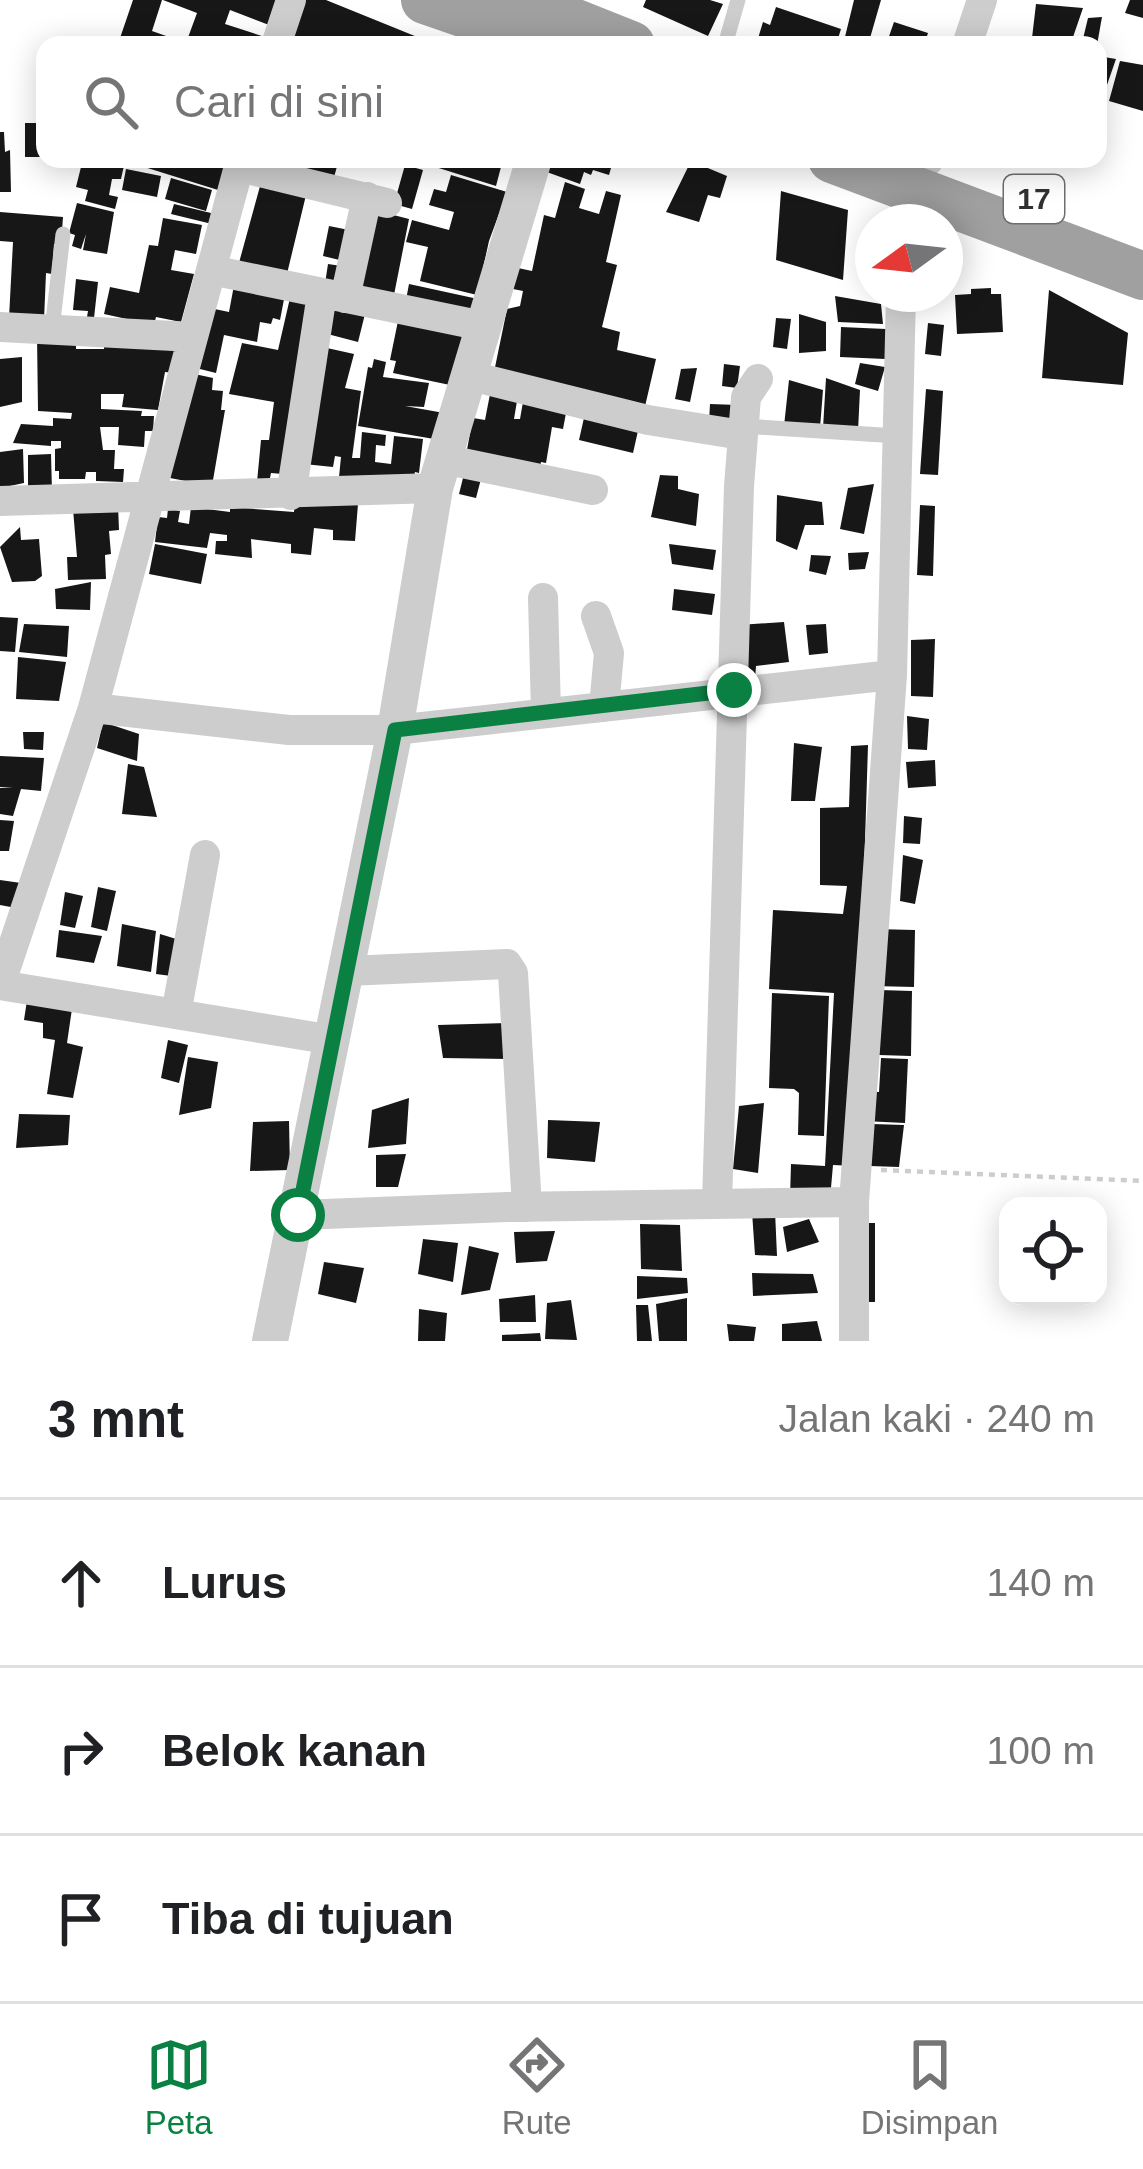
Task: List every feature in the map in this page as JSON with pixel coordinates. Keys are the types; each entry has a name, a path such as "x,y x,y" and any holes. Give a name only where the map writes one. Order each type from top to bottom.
{"highway":[{"path":"425,0 576,29"},
{"path":"519,0 576,29"},
{"name":"17","path":"874,168 1143,242"},
{"name":"17","path":"917,177 1143,276"}],"street":[{"path":"279,36 291,0"},
{"path":"970,36 982,0"},
{"path":"239,168 93,708 0,985 333,1040"},
{"path":"259,168 377,200 333,296 291,495"},
{"path":"270,1341 395,730 439,473 532,168"},
{"path":"211,270 483,326"},
{"path":"854,1341 854,1202 892,675 900,312"},
{"path":"0,327 193,337"},
{"path":"466,375 648,420 742,431"},
{"path":"717,1203 742,431 746,397 758,379"},
{"path":"0,501 291,495 439,473 593,490"},
{"path":"543,598 545,713"},
{"path":"596,616 609,653 604,707"},
{"path":"93,708 289,730 395,730 892,675"},
{"path":"176,1014 205,855"},
{"path":"347,971 507,964 513,973 527,1207"},
{"path":"298,1215 854,1202"}],"lane":[{"path":"728,36 738,0"},
{"path":"52,330 63,234"},
{"path":"742,431 897,436"}],"path":[{"path":"857,1169 1143,1181"}],"building":[{"path":"133,0 162,0 152,31 166,36 121,36"},
{"path":"163,0 279,0 269,25 230,10 225,24 262,36 189,36 197,13"},
{"path":"299,0 326,0 415,36 285,36"},
{"path":"646,0 723,4 708,36 643,7"},
{"path":"854,0 881,0 871,36 845,36"},
{"path":"1130,0 1143,0 1143,18 1125,13"},
{"path":"1036,4 1083,8 1073,36 1032,36"},
{"path":"776,7 841,29 839,36 759,36 763,22 770,25"},
{"path":"1102,17 1099,36 1084,36 1088,18"},
{"path":"894,22 928,33 927,36 889,36"},
{"path":"1107,58 1116,59 1107,85"},
{"path":"1120,61 1143,65 1143,111 1109,101"},
{"path":"25,123 36,123 36,157 25,157"},
{"path":"0,132 4,132 5,152 10,150 11,192 0,192"},
{"path":"81,168 123,168 121,179 112,179 109,195 118,197 115,209 85,201 88,190 76,187"},
{"path":"147,168 226,168 218,190"},
{"path":"291,168 337,168 333,181"},
{"path":"404,168 423,170 412,209 394,204"},
{"path":"439,168 501,168 496,186"},
{"path":"611,168 609,175 584,172 580,184 544,171"},
{"path":"688,168 708,168 727,176 720,198 708,195 699,222 666,212"},
{"path":"126,169 161,176 157,197 122,190"},
{"path":"451,175 507,192 477,295 420,281 428,247 406,242 412,220 449,230 454,212 429,205 434,189 446,192"},
{"path":"171,178 212,190 206,211 165,199"},
{"path":"262,179 307,191 285,282 237,270"},
{"path":"565,182 585,189 579,208 599,214 606,191 621,195 606,262 617,265 602,327 620,332 617,350 656,359 643,415 493,377 507,309 520,306 523,291 513,289 518,268 532,271 544,215 555,218"},
{"path":"781,191 848,210 843,280 776,260"},
{"path":"77,203 114,212 107,254 83,250 86,234 81,249 72,246 75,235 69,233"},
{"path":"174,204 215,214 212,224 171,214"},
{"path":"374,210 409,219 392,305 324,290 328,264 355,268"},
{"path":"0,212 63,217 61,245 54,244 52,274 46,273 44,320 9,318 13,242 0,241"},
{"path":"163,218 202,225 196,254 175,250 171,270 194,274 181,322 156,317 154,325 104,314 110,287 139,293 149,245 158,246"},
{"path":"329,226 359,232 352,263 323,256"},
{"path":"76,279 98,282 94,318 87,317 88,311 73,310"},
{"path":"235,280 286,289 280,320 260,322 257,342 224,335 216,373 192,367 205,307 229,312"},
{"path":"409,284 478,299 473,322 405,305"},
{"path":"991,288 991,294 1001,294 1003,332 957,334 956,312 963,312 963,294 971,294 971,289"},
{"path":"1049,290 1128,333 1123,385 1042,378"},
{"path":"835,296 855,299 855,312 882,312 883,324 838,322"},
{"path":"290,298 366,310 358,342 316,331 295,475 271,473 269,483 257,482 261,440 269,440 274,402 229,394 242,343 278,350"},
{"path":"799,314 826,322 826,351 799,353"},
{"path":"776,318 791,319 787,349 773,347"},
{"path":"398,321 465,329 450,385 393,373 396,361 390,360"},
{"path":"928,323 944,325 941,356 925,354"},
{"path":"841,327 886,329 885,359 840,357"},
{"path":"37,335 76,335 76,349 104,349 105,337 178,343 175,373 165,372 158,410 122,407 124,394 101,394 101,409 154,416 153,431 145,431 144,447 118,445 119,427 100,427 103,450 115,450 114,469 124,469 123,482 96,481 96,472 86,472 85,479 59,479 55,449 61,448 61,441 51,441 51,446 13,443 21,424 53,426 53,418 71,419 72,413 38,411"},
{"path":"327,348 354,354 345,388 361,391 352,458 360,458 362,432 386,435 385,446 376,445 375,462 391,464 394,436 423,439 419,473 415,472 413,482 339,477 341,457 335,456 333,467 304,464"},
{"path":"22,357 22,402 0,407 0,359"},
{"path":"374,359 386,362 383,377 429,383 424,407 405,406 444,413 440,440 358,426 368,367 372,368"},
{"path":"860,363 885,367 878,391 855,384"},
{"path":"724,364 740,366 737,388 722,386"},
{"path":"697,368 690,402 675,399 681,369"},
{"path":"190,373 213,378 212,390 223,391 221,410 225,410 212,486 170,478"},
{"path":"826,378 860,390 858,431 823,428"},
{"path":"789,380 823,390 820,428 784,426"},
{"path":"491,389 518,395 514,419 520,419 524,396 566,413 563,429 552,427 546,463 541,462 539,475 465,460 473,418 485,420"},
{"path":"926,389 943,391 938,475 920,474"},
{"path":"710,404 738,405 737,423 709,422"},
{"path":"586,409 640,422 633,453 579,440"},
{"path":"23,449 24,483 0,488 0,452"},
{"path":"51,454 52,491 28,491 28,455"},
{"path":"465,470 482,475 476,498 459,494"},
{"path":"660,475 678,476 678,489 699,494 696,526 651,517"},
{"path":"874,484 864,534 840,529 848,488"},
{"path":"777,495 822,502 824,525 805,525 797,550 776,541"},
{"path":"295,501 358,504 355,541 333,540 333,530 314,528 311,555 291,553 291,544 251,539 252,558 215,554 216,541 227,541 227,535 210,533 207,548 155,542 158,517 167,518 168,509 180,511 178,522 189,524 191,507 294,512"},
{"path":"118,505 119,530 109,531 106,579 68,580 67,557 77,557 73,509"},
{"path":"920,505 935,506 933,576 917,575"},
{"path":"20,527 21,540 39,539 42,576 35,581 12,582 0,547"},
{"path":"155,544 207,554 201,584 149,574"},
{"path":"669,544 716,550 713,570 672,564"},
{"path":"869,552 865,569 849,570 848,553"},
{"path":"811,555 831,556 826,575 809,571"},
{"path":"91,582 90,610 56,609 55,589"},
{"path":"674,589 715,594 712,615 672,610"},
{"path":"0,617 18,618 15,652 0,651"},
{"path":"784,622 789,662 756,666 755,679 745,680 739,625"},
{"path":"24,624 69,626 67,657 19,652"},
{"path":"826,624 828,653 809,655 806,625"},
{"path":"935,639 933,697 911,696 911,640"},
{"path":"18,657 66,662 59,701 16,699"},
{"path":"907,716 929,719 927,750 908,749"},
{"path":"103,722 139,734 137,761 97,748"},
{"path":"23,732 44,732 43,750 24,749"},
{"path":"794,743 822,747 815,801 791,801"},
{"path":"868,745 855,1166 833,1165 830,1199 790,1198 791,1164 825,1166 834,993 769,989 773,910 843,914 847,886 820,885 820,808 849,807 851,746"},
{"path":"0,756 44,758 41,791 21,789 13,816 0,814 0,788 13,788 0,787"},
{"path":"935,760 936,786 908,788 906,762"},
{"path":"128,764 144,767 157,817 122,814"},
{"path":"904,816 922,818 920,844 903,843"},
{"path":"0,820 14,821 9,851 0,851"},
{"path":"903,855 923,860 915,904 900,901"},
{"path":"0,880 21,883 16,908 0,905"},
{"path":"98,887 116,891 107,931 91,927"},
{"path":"65,892 83,896 75,928 60,925"},
{"path":"122,924 156,931 151,972 117,966"},
{"path":"874,929 915,930 914,987 873,986"},
{"path":"59,930 102,936 94,963 56,957"},
{"path":"160,934 186,942 179,977 156,974"},
{"path":"880,990 912,991 911,1056 879,1055"},
{"path":"772,993 829,996 824,1136 798,1135 799,1093 769,1088"},
{"path":"28,994 73,1002 67,1043 83,1047 73,1098 47,1094 55,1040 43,1038 43,1023 24,1020"},
{"path":"507,1023 508,1059 443,1058 438,1025"},
{"path":"168,1040 188,1045 179,1083 161,1078"},
{"path":"188,1057 218,1062 211,1108 179,1115"},
{"path":"881,1058 908,1059 905,1123 864,1121 865,1091 879,1092"},
{"path":"409,1098 406,1144 368,1148 372,1110"},
{"path":"764,1103 758,1173 733,1169 739,1106"},
{"path":"19,1114 70,1115 68,1145 16,1148"},
{"path":"548,1120 600,1122 595,1162 547,1158"},
{"path":"289,1121 290,1170 250,1171 253,1122"},
{"path":"872,1124 904,1125 899,1167 870,1166"},
{"path":"406,1154 398,1187 376,1187 376,1155"},
{"path":"775,1211 777,1256 755,1255 752,1212"},
{"path":"809,1219 819,1242 787,1252 783,1227"},
{"path":"857,1223 875,1223 875,1302 857,1302"},
{"path":"640,1224 680,1225 682,1271 641,1269"},
{"path":"555,1231 547,1261 516,1263 514,1232"},
{"path":"423,1239 458,1243 453,1282 418,1274"},
{"path":"469,1246 499,1253 490,1290 461,1295"},
{"path":"324,1262 364,1268 356,1303 318,1294"},
{"path":"752,1273 813,1274 818,1293 753,1296"},
{"path":"637,1276 687,1278 688,1293 637,1299"},
{"path":"535,1295 536,1322 500,1322 499,1299"},
{"path":"687,1298 687,1341 659,1341 656,1304"},
{"path":"571,1300 577,1340 545,1339 547,1303"},
{"path":"636,1305 648,1305 652,1341 637,1341"},
{"path":"419,1309 447,1313 445,1341 418,1341"},
{"path":"817,1321 822,1341 782,1341 782,1324"},
{"path":"727,1324 756,1327 754,1341 729,1341"},
{"path":"540,1333 541,1341 502,1341 502,1335"}],"route":[{"path":"298,1215 395,730 734,690"}]}
